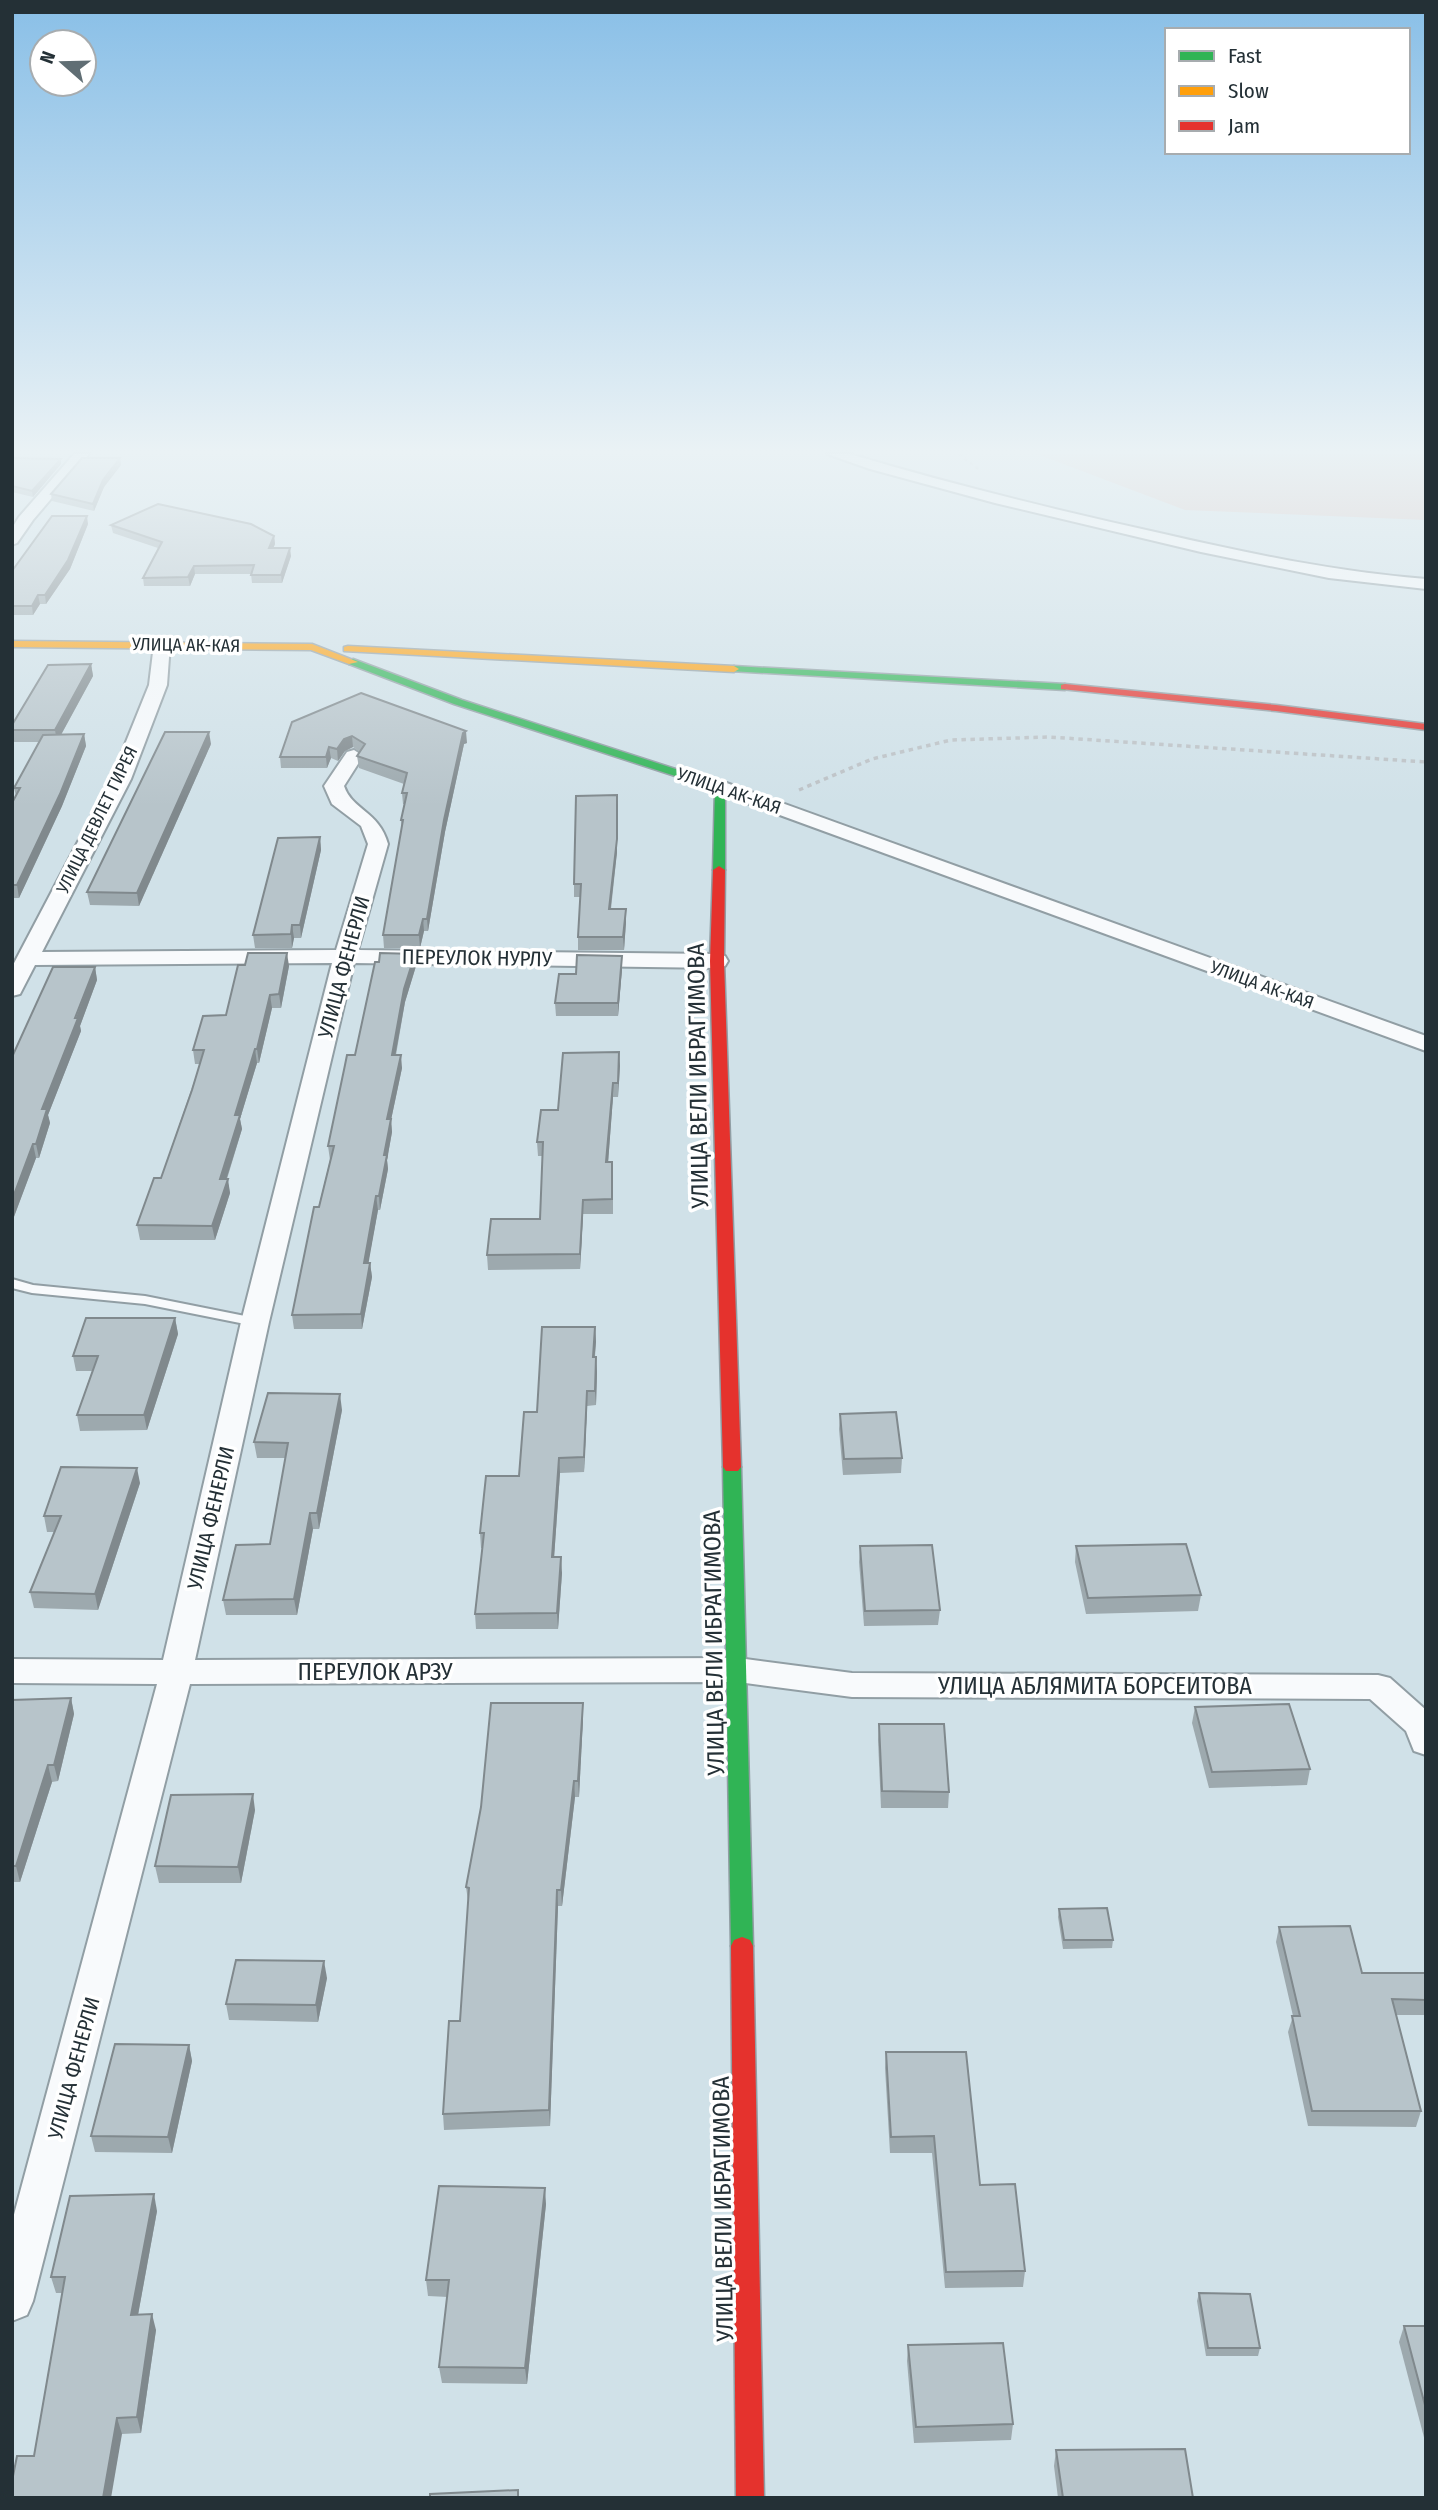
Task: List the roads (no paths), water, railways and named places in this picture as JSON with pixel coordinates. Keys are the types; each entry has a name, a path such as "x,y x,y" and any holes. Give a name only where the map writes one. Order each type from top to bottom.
{"street":[{"path":"1328,571 1394,582 1426,584"},
{"name":"УЛИЦА АК-КАЯ","path":"12,644 312,647 458,702 721,787 1426,1044"},
{"name":"УЛИЦА ДЕВЛЕТ ГИРЕЯ","path":"12,989 121,779 158,685 162,644"},
{"path":"312,647 1064,687 1276,708 1426,727"},
{"name":"УЛИЦА ФЕНЕРЛИ","path":"12,2301 176,1673 255,1322 345,956 378,844 375,828 359,812 339,800 334,786 338,776 354,756"},
{"name":"УЛИЦА ВЕЛИ ИБРАГИМОВА","path":"721,787 717,961 738,1670 750,2498"},
{"name":"ПЕРЕУЛОК НУРЛУ","path":"27,959 345,956 717,961"},
{"name":"ПЕРЕУЛОК АРЗУ","path":"12,1671 176,1673 738,1670"},
{"name":"УЛИЦА АБЛЯМИТА БОРСЕИТОВА","path":"738,1670 852,1685 1378,1687 1421,1725 1426,1742"}],"lane":[{"path":"12,1283 32,1289 145,1300 255,1322"}]}
